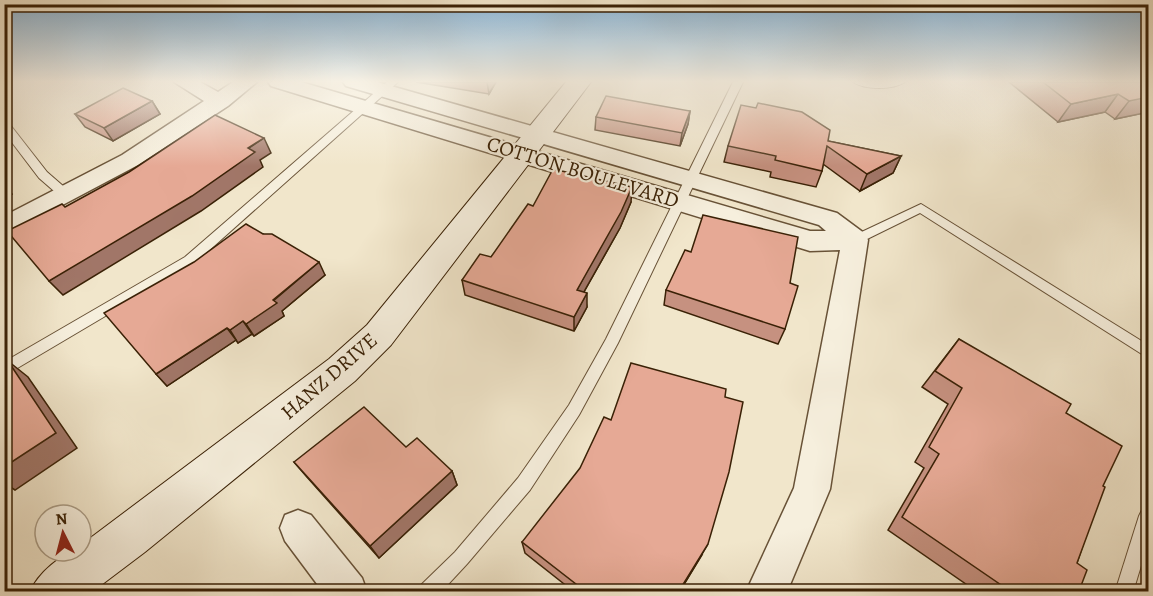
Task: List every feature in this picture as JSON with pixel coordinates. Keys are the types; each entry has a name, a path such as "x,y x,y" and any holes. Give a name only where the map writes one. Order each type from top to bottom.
{"street":[{"path":"4,227 130,160 207,110"},
{"name":"COTTON BOULEVARD","path":"368,110 530,144 686,191 810,241 855,240"},
{"name":"COTTON BOULEVARD","path":"445,110 530,144"},
{"name":"HANZ DRIVE","path":"53,591 130,537 342,370 379,335 557,110"},
{"path":"765,591 778,570 812,489 855,240"},
{"path":"298,528 348,591"}],"lane":[{"path":"4,370 190,260 363,110"},
{"path":"428,591 461,558 524,484 574,410 611,343 725,110"},
{"path":"4,124 43,175 66,195"},
{"path":"855,240 921,208 1149,352"},
{"path":"1124,591 1149,516"}],"building":[{"path":"83,110 136,110 104,128 75,114"},
{"path":"599,110 690,111 682,133 596,117"},
{"path":"739,110 791,110 802,112 830,130 828,141 901,156 867,174 827,146 822,171 775,160 776,156 728,146"},
{"path":"215,115 264,138 248,148 255,152 192,196 49,281 7,231 62,204 65,207 129,172"},
{"path":"553,169 632,187 621,212 577,290 587,293 574,317 462,280 480,254 491,257 528,204 533,206"},
{"path":"703,215 798,237 790,283 798,286 785,329 666,290 685,250 691,252"},
{"path":"246,224 263,234 272,234 319,262 273,300 277,303 246,324 243,321 230,330 227,328 156,374 104,313 194,262"},
{"path":"959,339 1071,404 1066,413 1122,446 1103,486 1105,487 1077,563 1087,570 1079,591 1010,591 902,517 939,454 929,447 962,388 935,371"},
{"path":"8,361 56,433 4,467 4,363"},
{"path":"631,363 726,389 725,397 743,402 729,472 708,544 679,591 585,591 522,542 580,468 604,417 611,420"},
{"path":"364,407 406,447 417,438 452,471 370,546 294,462"}]}
